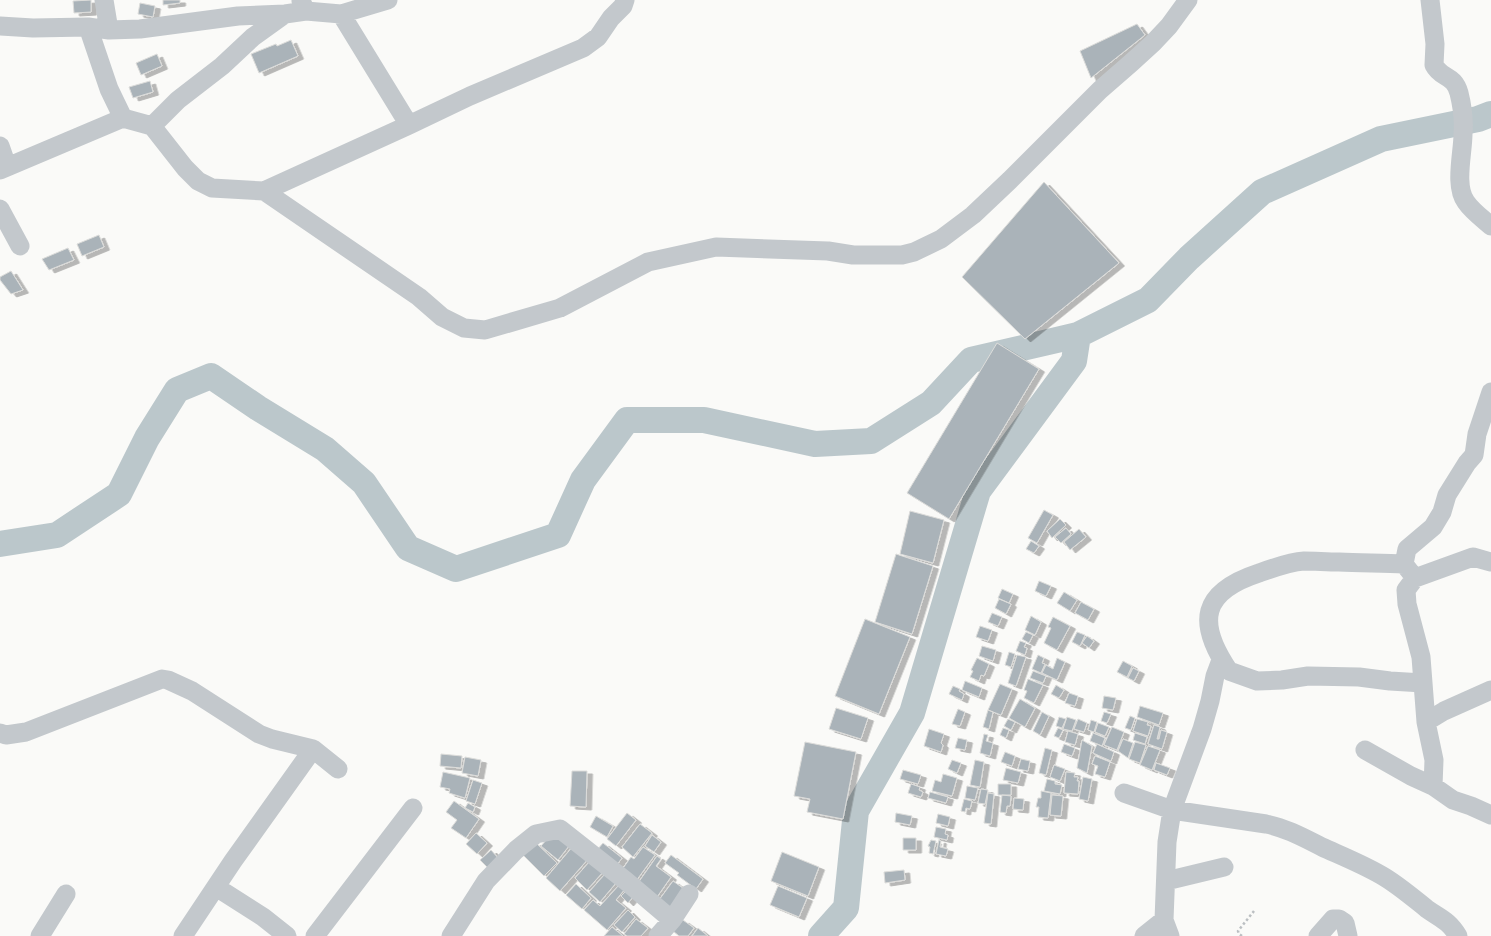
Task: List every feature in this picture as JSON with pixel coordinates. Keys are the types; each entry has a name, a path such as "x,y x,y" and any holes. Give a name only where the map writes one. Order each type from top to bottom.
{"street":[{"path":"104,0 109,30"},
{"path":"152,126 178,100 222,66 253,37 285,14 303,6 341,14 388,0"},
{"path":"0,146 3,168 123,118 152,126 184,168 198,181 212,188 264,191 470,96 583,48 598,37 611,18 623,6 625,0"},
{"path":"264,191 419,297 442,317 464,328 485,330 560,308 648,262 716,247 828,252 853,255 914,252 941,239 973,216 1100,90 1153,43 1169,26 1188,0"},
{"path":"1430,0 1435,44 1434,65 1456,84 1460,98 1464,133 1460,168 1461,188 1465,202 1491,226"},
{"path":"0,26 33,28 88,27 109,30 140,29 238,16 285,14"},
{"path":"341,14 409,125"},
{"path":"88,27 109,89 123,118"},
{"path":"0,210 20,246"},
{"path":"1433,786 1434,760 1426,722 1421,656 1407,604 1406,590 1409,571 1406,549 1433,527 1442,512 1450,490 1474,455 1477,434 1491,392"},
{"path":"1423,683 1359,677 1308,676 1257,681 1229,671 1221,660 1212,641 1207,623 1210,611 1217,596 1229,585 1252,575 1302,561 1409,571 1486,560"},
{"path":"1144,936 1167,928 1167,842 1172,810 1202,729 1215,676 1221,660"},
{"path":"0,733 6,735 26,732 162,680 168,680 192,691 259,734 313,749 338,769"},
{"path":"1426,722 1444,711 1491,690"},
{"path":"182,936 313,749"},
{"path":"1365,750 1433,786 1454,800 1491,815"},
{"path":"1124,793 1172,810 1266,824 1293,832 1362,864 1383,876 1428,910 1444,919 1458,936"},
{"path":"315,936 413,808"},
{"path":"451,936 486,882 516,850 536,834 560,829 672,920"},
{"path":"1166,881 1224,867"},
{"path":"216,887 288,936"},
{"path":"40,936 66,894"},
{"path":"658,936 672,920 689,894"},
{"path":"1318,936 1332,919 1339,919 1345,923 1348,936"}],"path":[{"path":"1242,936 1238,931 1254,911"}],"building":[{"path":"91,0 91,12 74,13 73,1"},
{"path":"163,0 180,0 180,3 163,5"},
{"path":"140,3 155,6 153,17 138,14"},
{"path":"1137,24 1145,35 1091,78 1080,51"},
{"path":"291,40 298,56 259,73 251,54"},
{"path":"157,54 162,66 141,75 136,63"},
{"path":"150,81 153,92 133,98 129,87"},
{"path":"1044,182 1119,263 1025,339 962,277"},
{"path":"99,235 104,247 82,256 77,244"},
{"path":"68,248 74,260 49,270 42,259"},
{"path":"11,271 23,290 11,294 0,280 0,277"},
{"path":"997,343 1039,369 949,519 907,493"},
{"path":"1044,510 1053,515 1037,543 1028,538"},
{"path":"910,511 944,520 933,563 900,554"},
{"path":"1060,519 1066,525 1052,538 1047,531"},
{"path":"1066,528 1071,534 1061,543 1055,537"},
{"path":"1079,529 1086,537 1070,550 1064,542"},
{"path":"1031,541 1039,546 1034,553 1026,549"},
{"path":"896,554 933,566 912,634 875,622"},
{"path":"1039,581 1051,586 1046,596 1035,591"},
{"path":"1002,589 1013,594 1009,603 998,598"},
{"path":"1064,592 1077,600 1070,611 1057,603"},
{"path":"999,599 1011,604 1006,614 995,608"},
{"path":"1081,602 1094,609 1088,620 1075,613"},
{"path":"992,613 1002,617 998,626 988,622"},
{"path":"1031,616 1041,622 1035,635 1025,630"},
{"path":"1053,617 1070,626 1057,650 1044,643 1051,628 1048,627"},
{"path":"865,619 910,637 879,714 835,696"},
{"path":"980,626 992,630 988,641 976,637"},
{"path":"1026,632 1033,635 1029,643 1022,639"},
{"path":"1077,632 1085,635 1080,646 1072,642"},
{"path":"1087,636 1094,641 1089,648 1082,643"},
{"path":"1020,641 1026,643 1024,647 1027,648 1025,655 1016,651"},
{"path":"982,646 996,650 993,661 979,656"},
{"path":"1009,652 1015,654 1011,667 1005,665"},
{"path":"1017,655 1026,657 1016,686 1008,683"},
{"path":"1038,655 1044,658 1042,663 1045,664 1041,673 1032,669"},
{"path":"977,658 989,664 984,676 981,675 979,681 970,677"},
{"path":"1057,658 1065,662 1057,680 1042,673 1046,665 1053,669"},
{"path":"1123,661 1132,666 1127,677 1117,672"},
{"path":"1133,668 1139,671 1134,681 1128,678"},
{"path":"1033,671 1046,676 1043,683 1030,678"},
{"path":"1028,679 1043,685 1034,703 1024,698 1027,691 1024,690"},
{"path":"965,681 982,688 979,697 962,690"},
{"path":"1000,684 1012,689 1001,715 988,710"},
{"path":"1056,685 1064,690 1059,698 1051,694"},
{"path":"953,686 960,689 959,691 964,694 962,700 949,694"},
{"path":"1069,693 1078,696 1075,706 1065,703"},
{"path":"1104,696 1116,698 1113,710 1102,708"},
{"path":"1020,699 1035,708 1025,727 1009,718"},
{"path":"1140,706 1163,713 1159,725 1137,717"},
{"path":"836,708 868,718 861,739 829,729"},
{"path":"958,709 965,712 960,726 952,724"},
{"path":"988,710 993,712 989,729 983,727"},
{"path":"1042,712 1049,716 1040,735 1033,731"},
{"path":"1104,712 1111,714 1107,723 1101,721"},
{"path":"1130,716 1135,718 1131,730 1125,728"},
{"path":"1059,717 1066,719 1062,728 1056,726"},
{"path":"1067,717 1076,720 1072,731 1063,729"},
{"path":"1008,719 1015,722 1011,730 1004,726"},
{"path":"1078,719 1087,723 1084,732 1074,729"},
{"path":"1137,719 1148,722 1147,725 1151,726 1148,736 1133,731"},
{"path":"1091,720 1097,722 1094,732 1088,730"},
{"path":"1098,723 1109,727 1105,736 1095,732"},
{"path":"1154,725 1160,727 1157,739 1159,739 1161,730 1167,732 1162,749 1148,744"},
{"path":"1112,727 1124,732 1117,750 1104,745"},
{"path":"1003,728 1009,730 1006,738 1000,735"},
{"path":"1058,728 1063,730 1059,738 1054,736"},
{"path":"929,729 944,734 941,752 924,746"},
{"path":"1068,731 1078,734 1075,745 1065,742"},
{"path":"1093,733 1105,738 1102,746 1090,741"},
{"path":"1135,733 1147,737 1145,744 1133,740"},
{"path":"984,734 988,735 986,741 993,743 990,756 980,753"},
{"path":"958,738 967,740 965,750 955,748"},
{"path":"1123,739 1133,743 1128,758 1118,751"},
{"path":"1082,740 1092,746 1087,773 1077,768"},
{"path":"805,742 856,752 843,819 807,812 810,799 794,796"},
{"path":"1135,742 1146,745 1140,763 1129,759"},
{"path":"1064,744 1075,748 1072,756 1061,752"},
{"path":"1097,744 1114,752 1111,761 1093,753"},
{"path":"1148,746 1160,750 1152,770 1140,765"},
{"path":"1045,748 1052,750 1046,775 1039,773"},
{"path":"1005,752 1015,756 1012,766 1001,762"},
{"path":"441,754 462,756 461,768 440,766"},
{"path":"1095,756 1110,762 1105,777 1095,774 1098,766 1092,764"},
{"path":"465,757 481,760 478,776 462,773"},
{"path":"1021,759 1030,761 1028,771 1018,769"},
{"path":"952,760 961,763 957,773 948,769"},
{"path":"975,760 984,762 980,787 970,785"},
{"path":"1156,763 1170,768 1167,775 1154,770"},
{"path":"1054,765 1065,769 1060,781 1050,777"},
{"path":"1006,768 1021,772 1018,783 1003,780"},
{"path":"903,770 921,775 918,784 900,779"},
{"path":"572,771 587,771 586,807 570,806"},
{"path":"443,772 470,778 465,798 449,793 450,789 440,787"},
{"path":"1066,772 1075,773 1074,777 1078,777 1078,794 1064,793"},
{"path":"943,774 957,778 952,796 932,791 935,780 941,782"},
{"path":"1083,777 1092,779 1088,801 1079,799"},
{"path":"1047,779 1055,781 1055,784 1062,785 1060,794 1044,791"},
{"path":"473,780 482,783 475,804 466,801"},
{"path":"911,784 920,787 919,790 923,792 921,797 908,793"},
{"path":"998,784 1011,784 1011,795 998,795"},
{"path":"967,786 978,788 975,800 965,798"},
{"path":"981,789 988,790 985,804 978,803"},
{"path":"1041,791 1051,793 1048,818 1038,817 1039,807 1036,807 1038,798 1041,798"},
{"path":"930,792 948,797 946,803 928,798"},
{"path":"988,793 994,794 991,824 984,823"},
{"path":"1002,795 1011,796 1010,806 1007,806 1006,813 1000,812"},
{"path":"1052,795 1063,796 1061,816 1050,815"},
{"path":"1014,798 1024,799 1023,810 1013,809"},
{"path":"964,799 972,801 970,809 966,808 965,812 961,811"},
{"path":"454,801 479,819 466,838 451,828 457,820 446,812"},
{"path":"468,803 475,807 473,812 465,808"},
{"path":"627,813 636,820 616,846 607,839"},
{"path":"896,813 912,816 910,825 895,822"},
{"path":"938,814 950,817 948,826 936,823"},
{"path":"596,816 613,826 607,837 590,827"},
{"path":"640,824 652,833 633,857 622,847"},
{"path":"936,827 946,829 947,840 934,837"},
{"path":"553,832 569,846 558,860 541,846"},
{"path":"476,833 487,843 477,854 466,844"},
{"path":"652,835 661,842 654,852 645,846"},
{"path":"903,838 916,838 916,850 903,850"},
{"path":"931,840 936,841 933,854 929,853 930,847 928,846"},
{"path":"939,840 941,841 940,847 948,849 946,856 936,854"},
{"path":"535,842 557,863 544,876 523,855"},
{"path":"603,843 622,858 616,866 597,850"},
{"path":"574,845 589,858 560,891 546,878"},
{"path":"643,847 655,855 636,881 621,871 631,857 634,859"},
{"path":"491,850 499,859 489,869 480,860"},
{"path":"782,852 819,867 808,896 771,881"},
{"path":"671,855 703,879 696,889 665,863"},
{"path":"657,856 661,859 656,866 671,877 657,897 638,883"},
{"path":"590,861 603,872 587,890 575,878"},
{"path":"904,870 905,880 885,883 884,872"},
{"path":"605,874 616,883 600,902 589,892"},
{"path":"673,881 687,891 672,910 659,900"},
{"path":"576,884 591,898 582,909 566,895"},
{"path":"620,884 625,889 616,900 626,908 607,930 584,910 593,900 600,906"},
{"path":"778,886 807,898 799,917 770,905"},
{"path":"626,891 633,897 628,903 621,896"},
{"path":"628,910 635,917 622,932 614,925"},
{"path":"636,919 648,928 641,936 627,936 624,934"},
{"path":"683,920 694,928 688,936 679,936 673,931"},
{"path":"612,927 623,936 604,936"},
{"path":"698,928 708,936 692,936"}],"waterway":[{"path":"0,544 57,535 119,494 147,438 177,390 211,376 258,408 325,449 364,483 408,548 456,569 558,535 583,480 627,420 704,420 815,444 871,441 931,403 971,360 1078,335 1148,300 1189,258 1262,192 1381,139 1478,119 1491,114"},
{"path":"821,936 846,908 856,811 912,713 978,491 1074,361 1078,335"}]}
